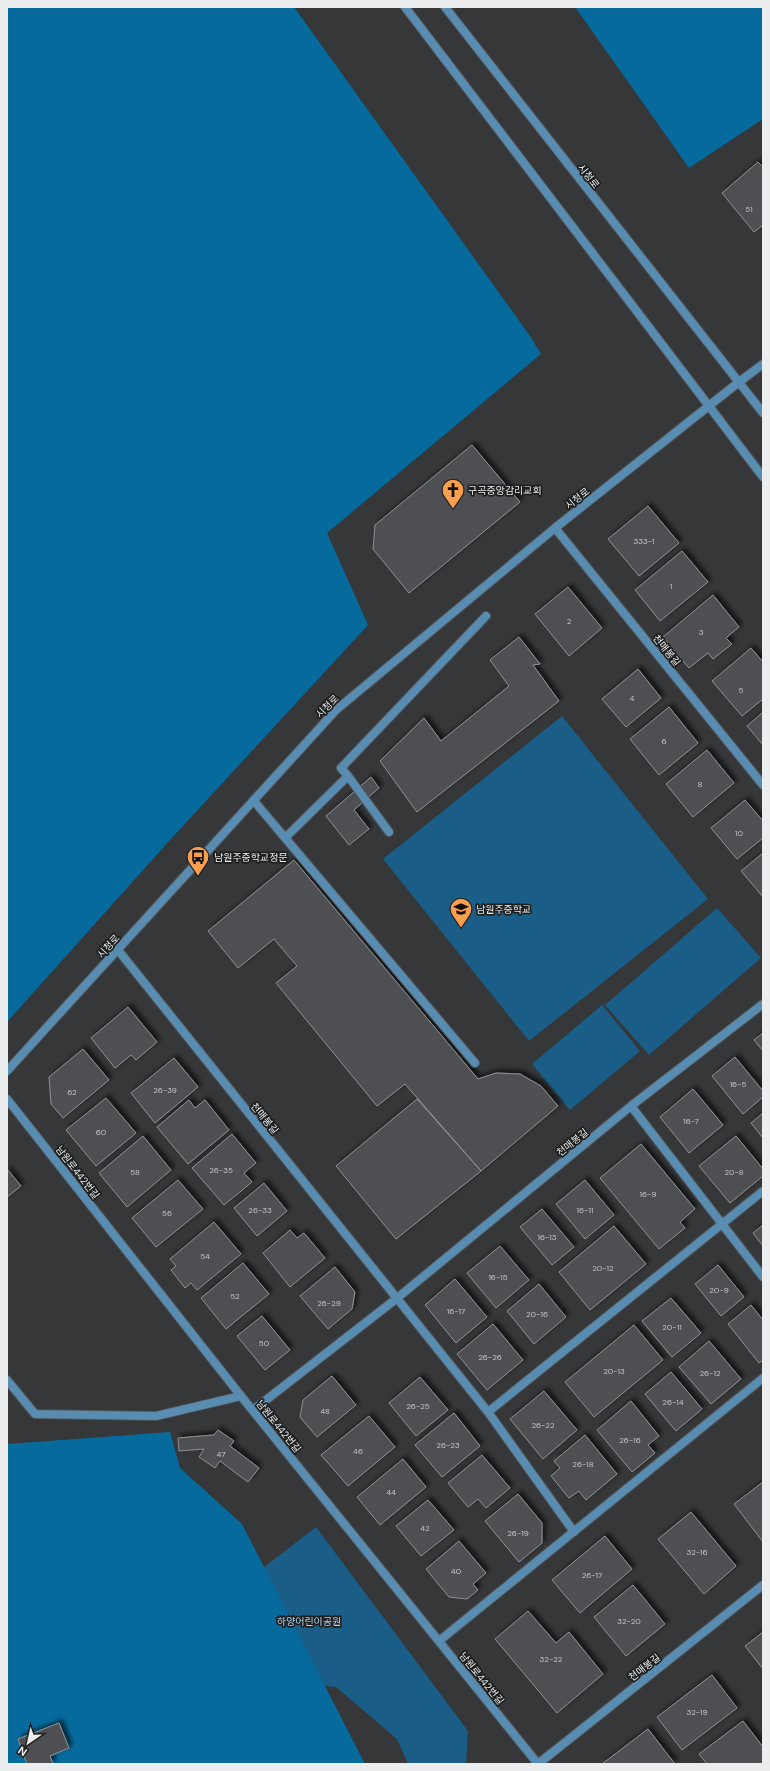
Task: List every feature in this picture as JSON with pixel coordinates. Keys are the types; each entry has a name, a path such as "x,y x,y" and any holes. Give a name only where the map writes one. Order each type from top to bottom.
{"street":[{"path":"405,7 763,477"},
{"name":"시청로","path":"446,7 763,413"},
{"name":"시청로","path":"7,1071 118,950 194,864 254,801 336,710 555,528 763,364"},
{"name":"천매봉길","path":"555,528 763,785"},
{"path":"389,832 341,768 486,616"},
{"path":"285,838 348,776"},
{"path":"254,801 475,1063"},
{"name":"천매봉길","path":"118,950 488,1412 574,1532"},
{"name":"천매봉길","path":"253,1410 396,1299 631,1106 763,1004"},
{"name":"남원로442번길","path":"7,1099 241,1396 538,1764"},
{"path":"631,1106 763,1277"},
{"path":"488,1412 763,1191"},
{"path":"439,1641 763,1378"},
{"path":"7,1380 35,1414 156,1416 241,1396"},
{"name":"천매봉길","path":"538,1764 763,1585"}],"green space":[{"path":"562,716 708,899 529,1041 383,859"},
{"path":"717,908 761,958 649,1055 605,1005"},
{"path":"602,1005 640,1051 570,1110 532,1064"},
{"name":"하양어린이공원","path":"316,1527 468,1731 466,1764 408,1764 397,1739 336,1687 261,1680 254,1575"}],"shaded area":[{"path":"7,7 294,7 530,336 541,354 327,533 368,625 170,840 7,1022"},
{"path":"575,7 763,7 763,119 689,168"},
{"path":"170,1432 180,1468 242,1524 365,1764 7,1764 7,1444"}],"building":[{"path":"758,162 763,167 763,225 754,232 722,193"},
{"path":"472,445 520,502 409,593 373,549 375,525"},
{"path":"648,506 679,543 639,576 608,539"},
{"path":"682,551 708,582 660,621 635,590"},
{"path":"568,587 602,628 569,656 535,614"},
{"path":"713,595 739,627 726,638 732,644 713,659 708,653 689,668 663,637"},
{"path":"519,637 540,664 533,665 559,701 417,812 380,761 424,718 441,741 509,686 490,660"},
{"path":"751,648 763,662 763,699 742,716 712,681"},
{"path":"638,669 661,698 626,727 602,699"},
{"path":"669,707 698,743 659,775 630,739"},
{"path":"763,712 763,745 747,726"},
{"path":"707,750 734,783 693,817 666,784"},
{"path":"371,777 379,788 354,810 369,829 349,845 326,816"},
{"path":"745,800 763,821 763,838 737,859 711,828"},
{"path":"763,853 763,897 741,871"},
{"path":"294,860 478,1079 496,1073 520,1074 541,1086 558,1106 481,1171 405,1084 377,1106 276,983 297,966 274,939 238,968 208,931"},
{"path":"128,1007 157,1042 136,1060 131,1055 115,1068 91,1038"},
{"path":"763,1033 763,1051 754,1040"},
{"path":"83,1049 109,1080 63,1118 51,1104 49,1077"},
{"path":"735,1057 763,1091 763,1097 743,1114 712,1076"},
{"path":"174,1058 198,1087 155,1123 131,1093"},
{"path":"693,1089 723,1125 689,1153 660,1117"},
{"path":"106,1098 136,1133 96,1166 66,1130"},
{"path":"417,1099 481,1171 396,1239 336,1166"},
{"path":"189,1100 195,1108 205,1100 229,1130 188,1164 157,1127"},
{"path":"763,1113 763,1138 751,1123"},
{"path":"232,1134 256,1163 244,1173 252,1182 224,1205 192,1168"},
{"path":"143,1136 171,1170 127,1207 99,1173"},
{"path":"736,1136 763,1169 763,1176 730,1203 699,1166"},
{"path":"641,1144 695,1209 680,1222 685,1228 659,1249 600,1178"},
{"path":"7,1169 21,1186 7,1197"},
{"path":"178,1180 203,1209 156,1247 132,1218"},
{"path":"585,1180 614,1215 585,1239 556,1204"},
{"path":"264,1183 287,1211 257,1236 234,1208"},
{"path":"542,1209 574,1247 552,1265 520,1227"},
{"path":"214,1222 241,1254 197,1290 191,1283 185,1288 171,1270 176,1266 170,1259"},
{"path":"763,1225 763,1246 753,1233"},
{"path":"614,1226 646,1264 590,1310 559,1272"},
{"path":"290,1230 297,1238 304,1233 325,1258 290,1287 263,1253"},
{"path":"500,1246 529,1280 496,1308 467,1273"},
{"path":"243,1263 269,1294 226,1329 201,1298"},
{"path":"718,1265 744,1297 721,1316 695,1284"},
{"path":"335,1267 355,1292 352,1309 328,1329 300,1296"},
{"path":"455,1279 487,1317 456,1343 425,1305"},
{"path":"539,1284 566,1317 534,1344 507,1311"},
{"path":"671,1298 701,1333 672,1357 642,1321"},
{"path":"751,1305 763,1320 763,1360 759,1363 728,1324"},
{"path":"262,1316 290,1350 265,1370 237,1336"},
{"path":"493,1324 523,1360 487,1390 457,1354"},
{"path":"634,1325 663,1360 594,1417 565,1382"},
{"path":"709,1341 741,1379 711,1404 679,1367"},
{"path":"671,1372 702,1409 676,1431 645,1394"},
{"path":"332,1376 356,1405 317,1437 300,1417 303,1400"},
{"path":"420,1377 448,1410 416,1436 389,1403"},
{"path":"544,1391 577,1430 543,1459 510,1419"},
{"path":"631,1401 659,1436 648,1445 655,1453 632,1472 597,1430"},
{"path":"454,1413 480,1446 442,1477 415,1445"},
{"path":"369,1416 395,1447 348,1486 321,1455"},
{"path":"218,1430 234,1441 230,1446 259,1468 248,1482 220,1461 215,1468 199,1457 204,1449 179,1451 178,1438 214,1435"},
{"path":"585,1435 617,1474 586,1500 579,1491 569,1498 551,1476 560,1468 554,1461"},
{"path":"482,1455 510,1488 486,1508 478,1499 468,1507 448,1483"},
{"path":"403,1459 426,1487 380,1525 357,1497"},
{"path":"763,1482 763,1542 734,1504"},
{"path":"518,1494 542,1523 542,1543 519,1562 485,1521"},
{"path":"428,1500 454,1530 421,1556 396,1526"},
{"path":"691,1512 736,1566 704,1594 658,1539"},
{"path":"605,1536 632,1569 580,1613 552,1580"},
{"path":"459,1541 486,1573 473,1584 478,1590 467,1599 449,1597 426,1569"},
{"path":"633,1585 665,1624 626,1656 594,1617"},
{"path":"528,1611 556,1643 569,1632 603,1674 557,1713 495,1639"},
{"path":"763,1632 763,1669 745,1646"},
{"path":"712,1675 737,1708 682,1750 657,1717"},
{"path":"743,1721 763,1747 763,1764 707,1764 699,1754"},
{"path":"59,1723 69,1748 50,1756 53,1764 27,1764 18,1739"},
{"path":"648,1729 675,1764 602,1764"}],"place":[{"name":"구곡중앙감리교회","path":"453,510"},
{"name":"남원주중학교정문","path":"198,876"},
{"name":"남원주중학교","path":"461,928"}]}
